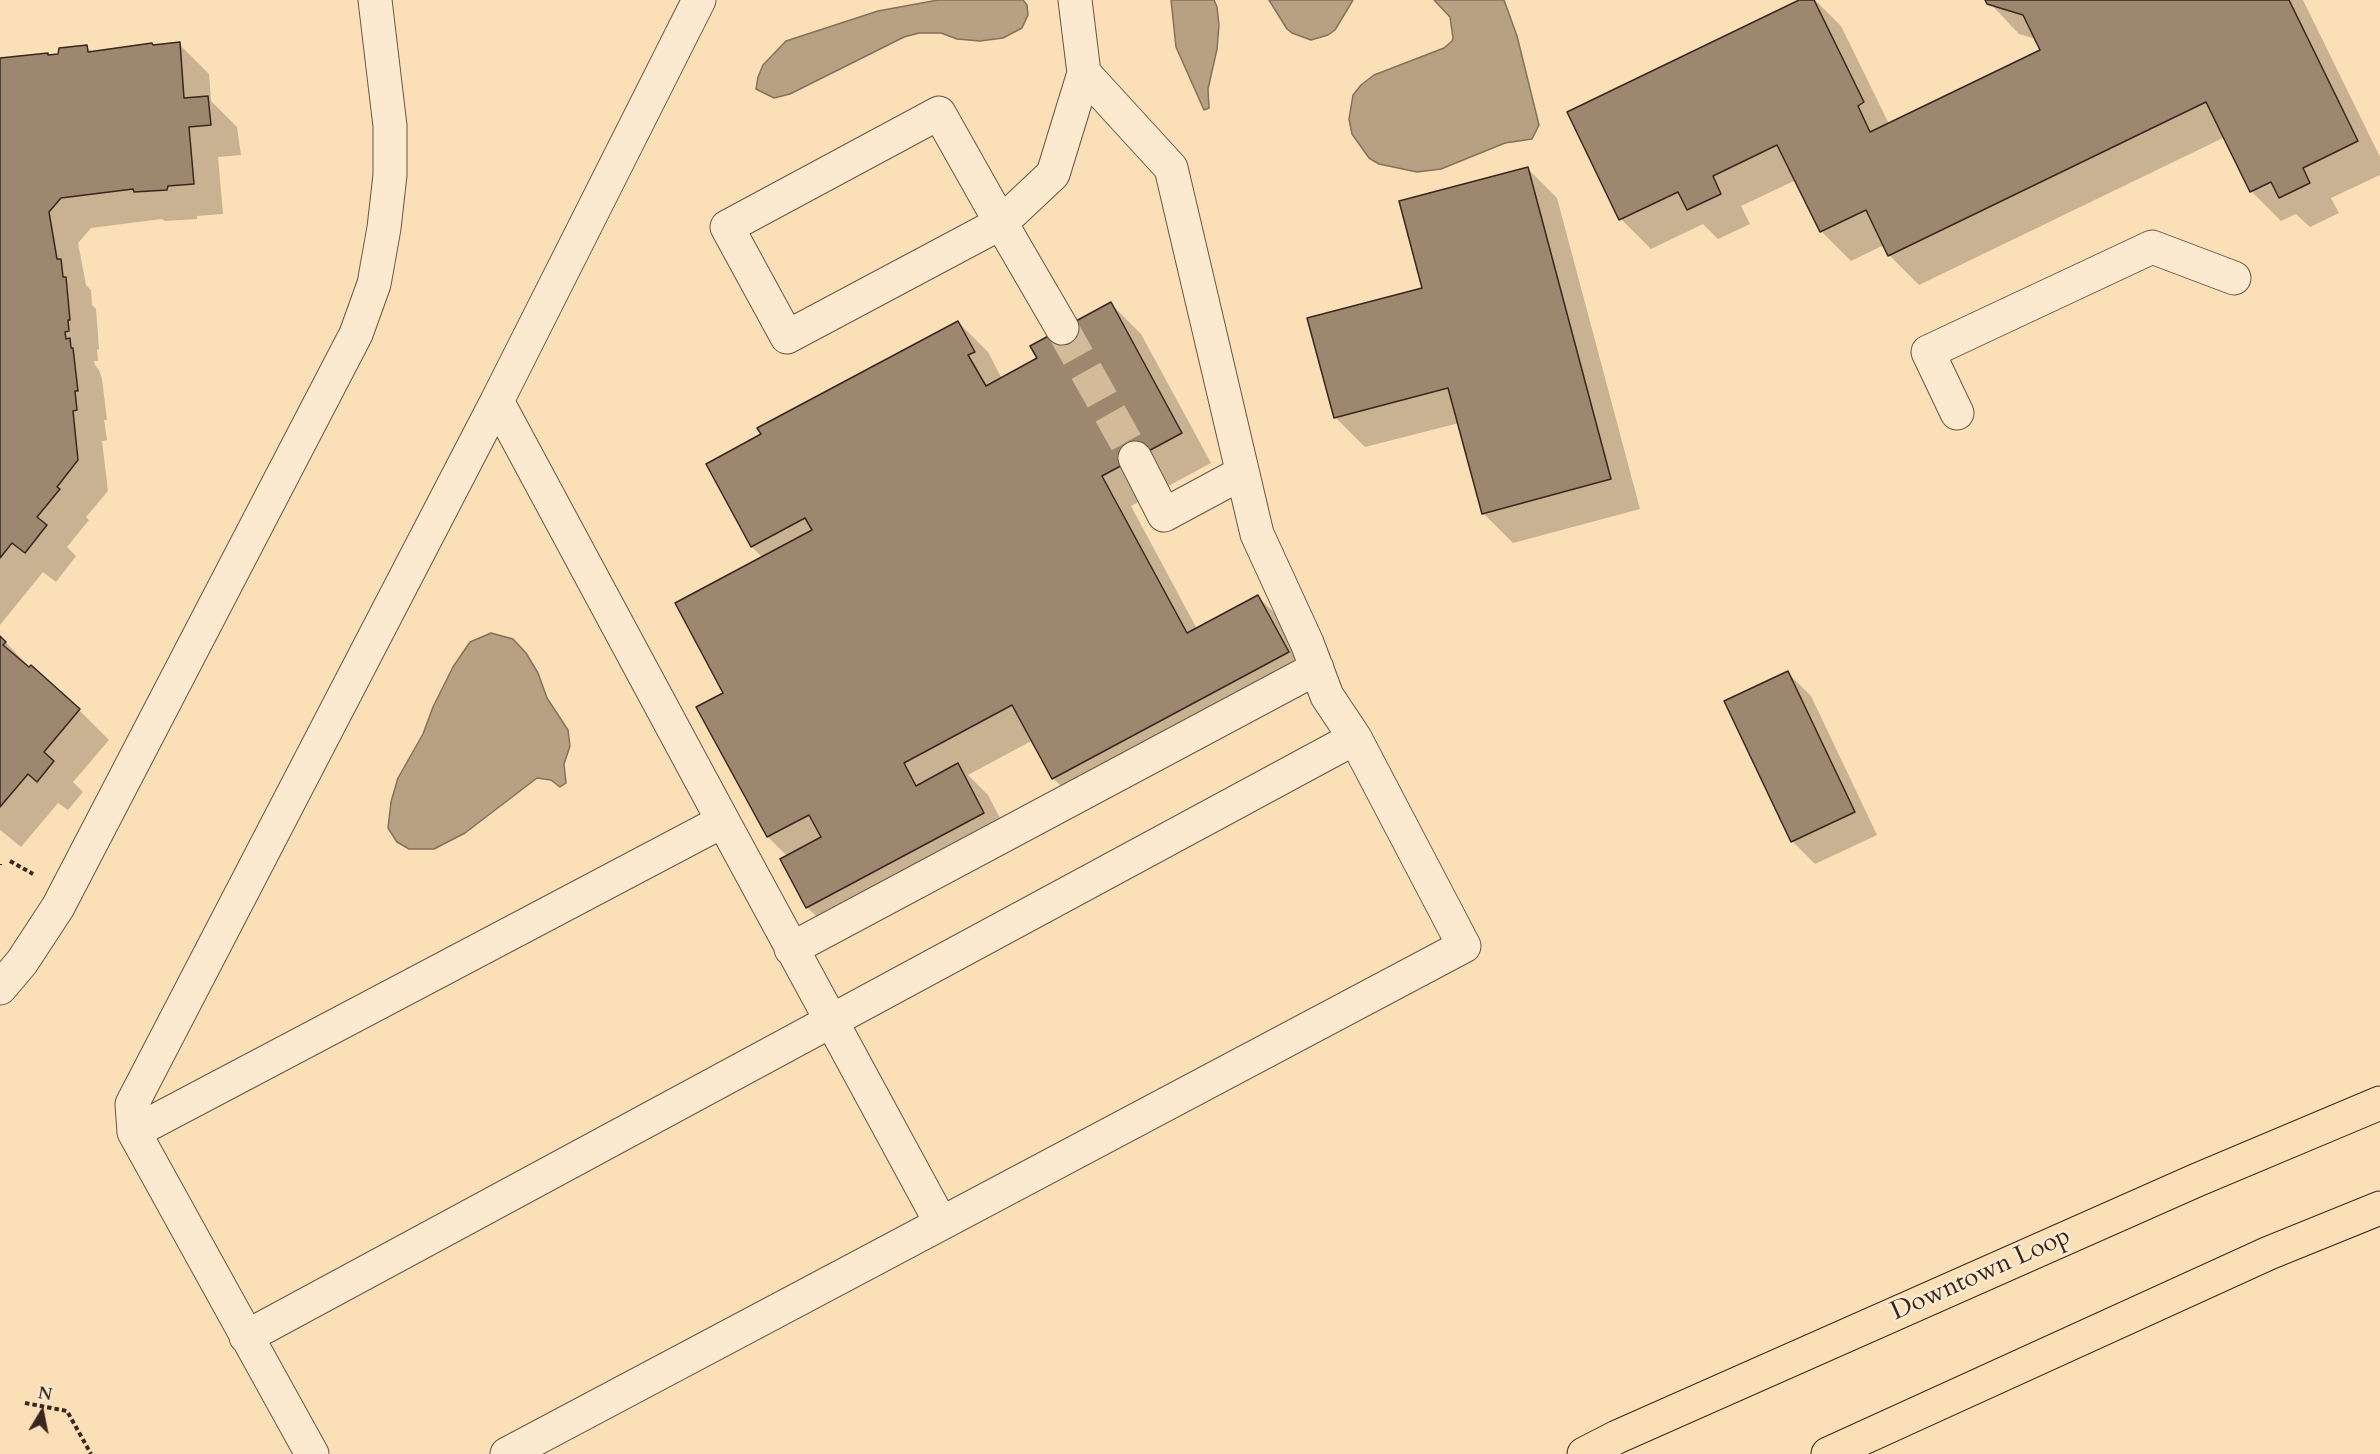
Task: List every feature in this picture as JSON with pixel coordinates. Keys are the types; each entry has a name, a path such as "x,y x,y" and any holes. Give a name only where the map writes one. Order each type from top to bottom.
{"highway":[{"name":"Downtown Loop","path":"1584,1454 1617,1437 2197,1180 2380,1103"},
{"path":"1828,1454 2269,1253 2380,1208"}],"lane":[{"path":"0,988 22,962 58,907 356,334 374,284 390,175 390,126 375,0"},
{"path":"312,1454 134,1132 132,1104 497,401 699,0"},
{"path":"1062,328 1001,223 939,114 727,227 787,338 1001,223 1053,174 1084,73 1075,0"},
{"path":"507,1454 1464,946 1355,738 1327,696 1317,668 1257,534 1171,168 1084,73"},
{"path":"1957,413 1928,352 2152,247 2234,278"},
{"path":"497,401 941,1224"},
{"path":"1135,458 1164,515 1242,473"},
{"path":"791,948 1317,668"},
{"path":"246,1337 1355,738"},
{"path":"134,1132 723,821"}],"path":[{"path":"25,1403 67,1411 91,1454"}],"shaded area":[{"path":"938,0 1023,0 1027,5 1028,15 1022,28 1003,38 980,41 957,39 941,33 919,33 904,37 790,94 774,98 756,89 763,65 786,41 878,11"},
{"path":"1171,0 1214,0 1217,7 1219,25 1217,49 1208,89 1209,108 1204,110 1176,47"},
{"path":"1269,0 1353,0 1335,30 1328,35 1311,40 1287,29"},
{"path":"1434,0 1504,0 1517,36 1539,125 1532,139 1505,143 1441,169 1417,172 1379,164 1369,158 1352,134 1349,119 1353,95 1374,75 1444,48 1452,41 1450,17"},
{"path":"491,633 513,639 526,653 538,673 547,698 568,730 570,746 564,764 566,783 560,787 551,780 537,778 465,833 434,849 409,849 397,842 388,828 391,802 398,778 423,734 433,707 453,667 470,642"}],"building":[{"path":"1799,0 1814,0 1864,102 1858,106 1870,132 2040,50 2023,15 1987,4 1985,0 2289,0 2358,141 2303,168 2310,183 2279,198 2271,182 2250,192 2206,102 1888,256 1866,210 1820,232 1777,145 1713,176 1721,194 1687,210 1678,192 1619,220 1567,112"},
{"path":"180,42 184,98 208,96 211,125 189,127 194,184 168,186 167,190 134,192 133,189 61,198 49,212 57,259 61,259 63,277 66,277 70,320 68,320 69,331 65,332 66,339 70,338 71,348 73,348 78,391 75,391 77,410 73,411 78,460 57,487 60,489 37,517 47,525 25,553 12,543 0,558 0,58 58,54 59,48 87,45 88,52 152,43 153,45"},
{"path":"1528,167 1611,479 1482,514 1448,388 1334,418 1307,318 1422,288 1399,201"},
{"path":"1111,302 1182,433 1102,476 1187,633 1258,595 1289,652 1052,779 1012,705 904,763 916,786 958,763 984,813 806,908 780,859 821,837 809,815 767,837 696,707 723,693 675,603 812,530 805,518 751,547 706,464 761,434 757,428 958,321 975,352 968,355 986,386 1037,358 1030,346"},
{"path":"0,636 6,642 3,645 29,667 31,665 80,709 44,752 54,761 37,782 28,774 0,807"},
{"path":"1788,671 1855,812 1791,842 1724,701"}],"tunnel":[{"path":"1062,328 1135,458"}]}
